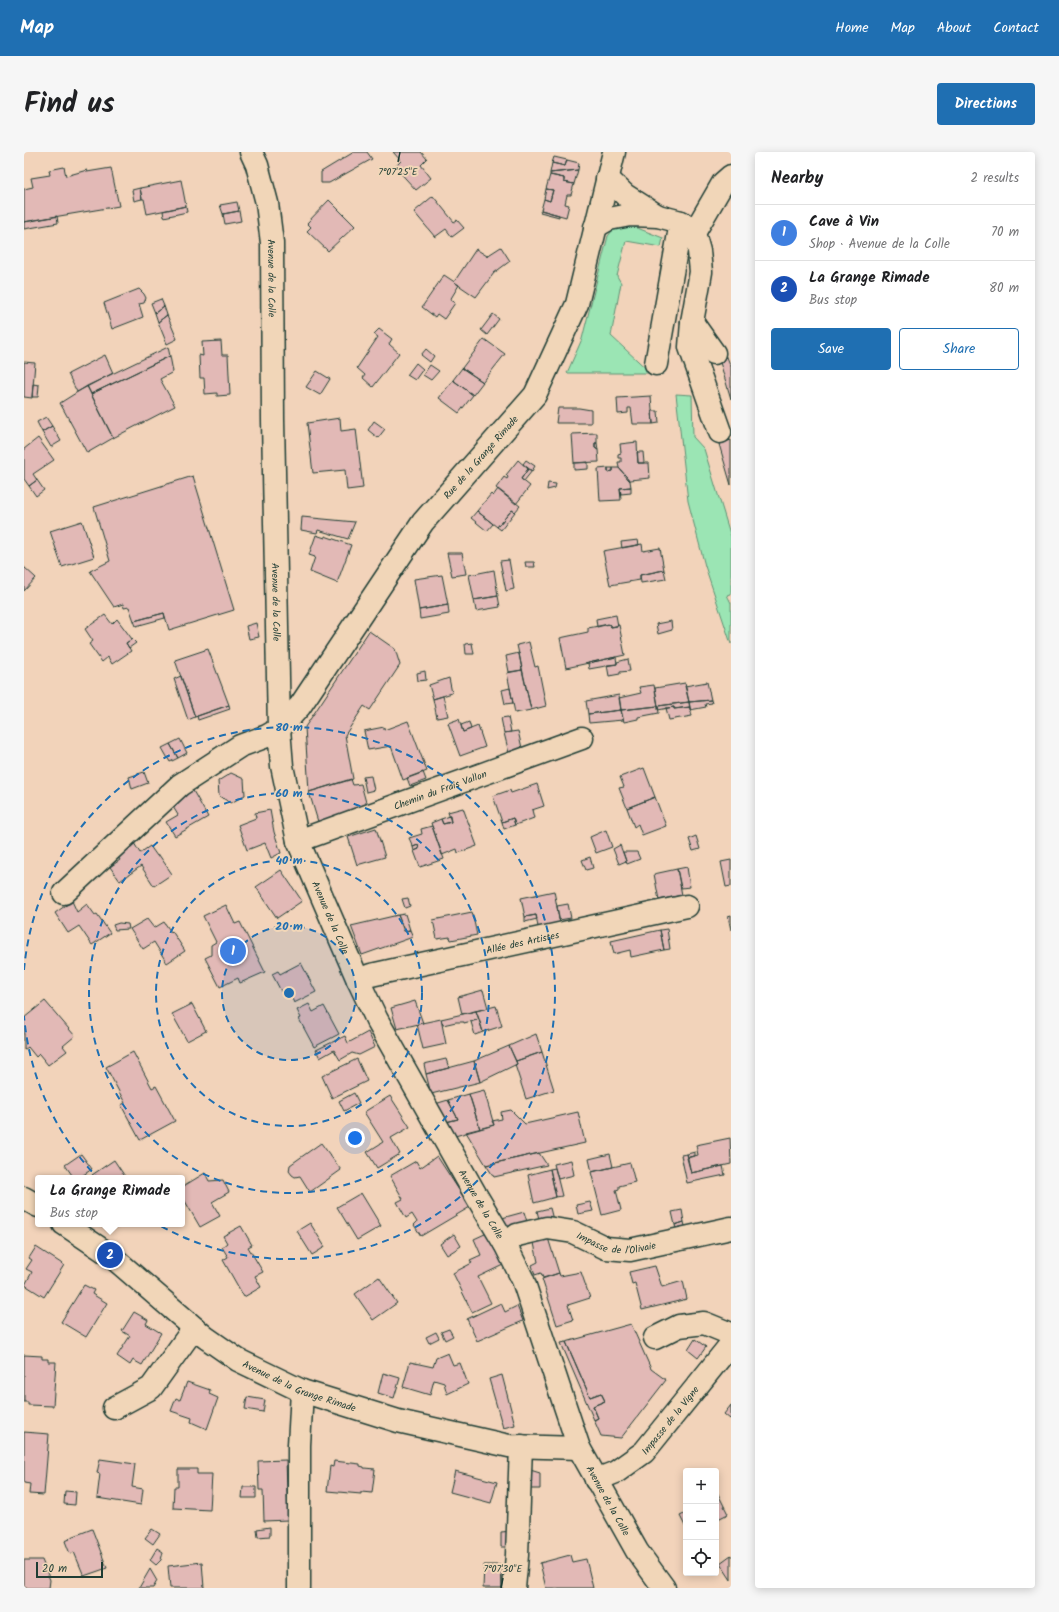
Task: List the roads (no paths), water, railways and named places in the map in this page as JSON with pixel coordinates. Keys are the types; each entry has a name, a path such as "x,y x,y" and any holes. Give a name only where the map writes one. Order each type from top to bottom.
{"street":[{"name":"Avenue de la Colle","path":"251,152 257,165 267,203 272,243 273,428 279,729 282,766 298,841 358,980 377,1020 505,1244 522,1280 579,1448 637,1551 664,1588"},
{"name":"Rue de la Grange Rimade","path":"279,729 300,706 424,522 535,395 577,304 607,178 616,153"},
{"path":"656,364 688,227 723,183 731,176"},
{"path":"607,178 626,195 658,216 688,227 699,251 701,272 692,322 690,347 720,432"},
{"path":"595,227 609,219 630,215 658,216"},
{"path":"692,322 714,354"},
{"path":"64,893 180,785 240,746 267,736 279,729"},
{"name":"Chemin du Frais Vallon","path":"298,841 582,738"},
{"name":"Allée des Artistes","path":"358,980 371,975 687,906"},
{"path":"24,1198 35,1204"},
{"name":"Avenue de la Grange Rimade","path":"68,1227 110,1255 194,1328 238,1360 302,1391 398,1421 509,1446 579,1448"},
{"name":"Impasse de l'Olivaie","path":"505,1244 517,1235 547,1228 573,1232 606,1248 630,1250 731,1228"},
{"path":"655,1338 679,1326 704,1323 731,1334"},
{"path":"114,1408 151,1388 194,1328"},
{"name":"Impasse de la Vigne","path":"596,1480 616,1472 644,1452 731,1344"},
{"path":"299,1588 299,1445 302,1391"},
{"path":"514,1588 517,1555 521,1446"}],"place":[{"name":"Cave à Vin","path":"233,951"},
{"name":"La Grange Rimade","path":"110,1255"}]}
